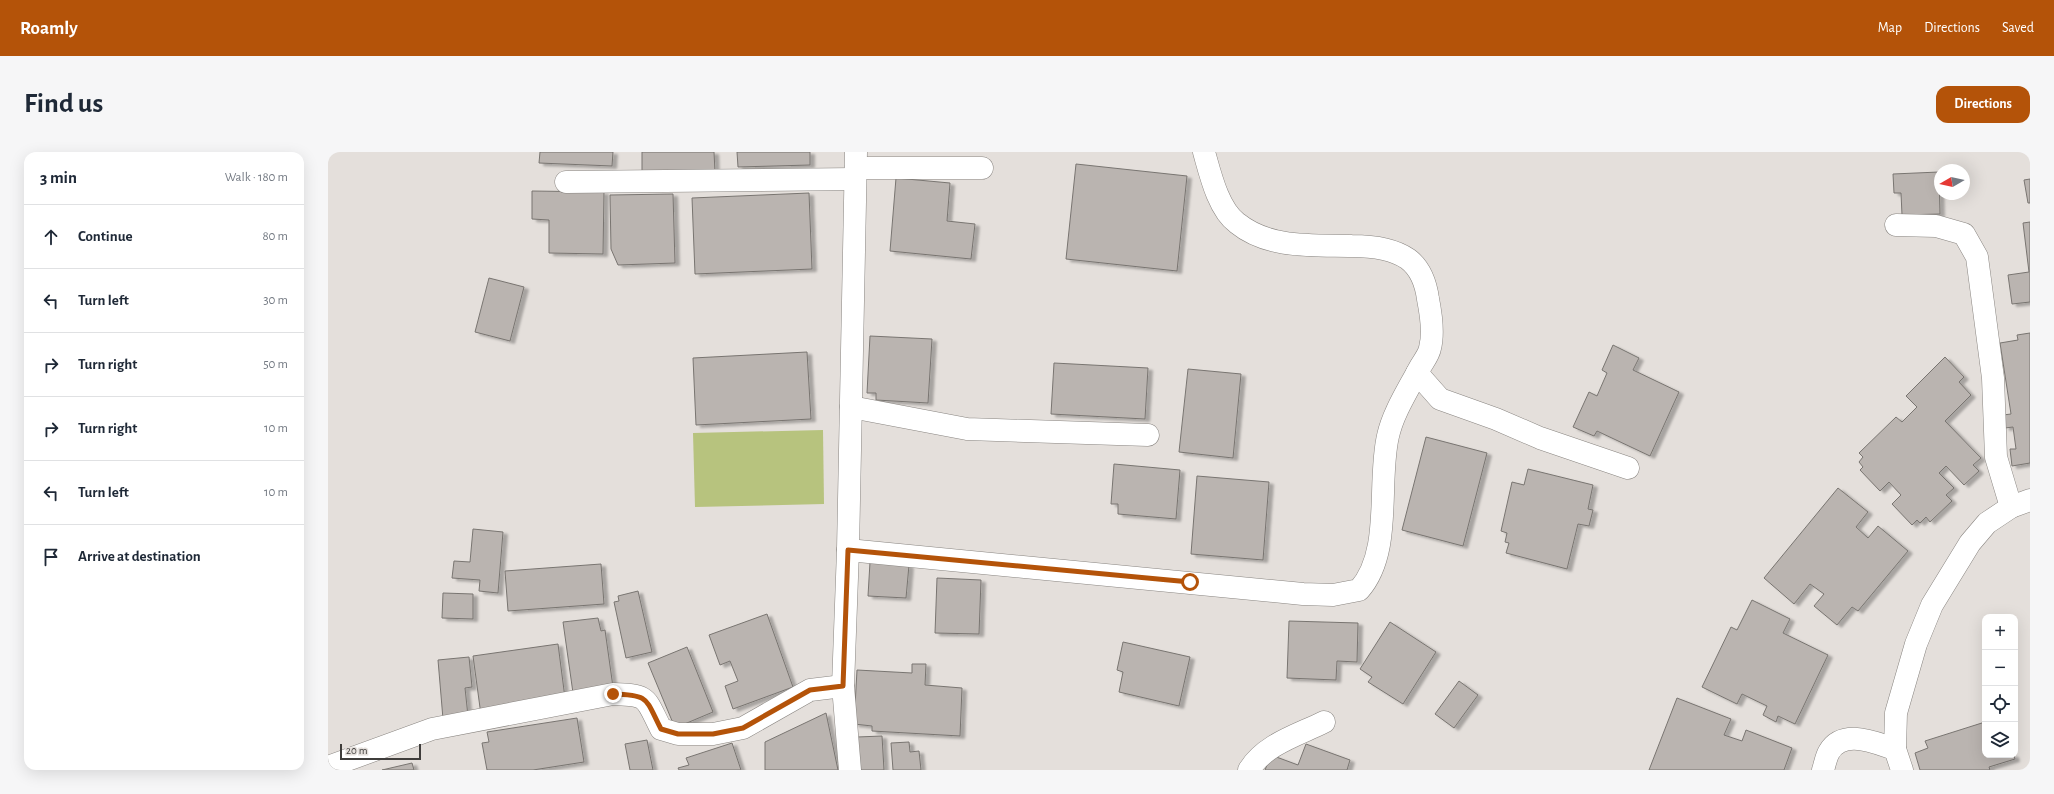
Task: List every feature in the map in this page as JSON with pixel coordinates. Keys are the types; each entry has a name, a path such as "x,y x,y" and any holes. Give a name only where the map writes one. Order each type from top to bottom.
{"street":[{"path":"848,550 1288,593 1334,595 1349,594 1359,590 1364,584 1376,558 1381,526 1388,435 1400,406 1430,348 1432,330 1426,290 1422,276 1409,260 1399,254 1382,249 1283,243 1252,233 1235,223 1225,209 1212,180 1204,152"},
{"path":"850,770 843,686 848,550 856,166"},
{"path":"566,182 856,166 982,168"},
{"path":"1896,225 1936,226 1964,234 1978,257 1993,378 1996,457 2021,503 1986,523 1970,544 1932,605 1916,644 1896,713 1895,749 1902,770"},
{"path":"1417,373 1440,399 1548,440 1628,468"},
{"path":"851,407 967,429 1148,435"},
{"path":"328,767 432,729 613,694 636,695 646,700 661,729 678,734 713,734 743,728 810,690 843,686"},
{"path":"1250,770 1259,756 1272,747 1324,722"},
{"path":"1823,770 1829,752 1838,742 1854,738 1895,749"}],"green space":[{"path":"823,430 824,504 695,507 693,433"}],"building":[{"path":"540,152 613,152 612,166 539,163"},
{"path":"642,152 714,152 715,172 642,173"},
{"path":"737,152 810,152 810,165 738,167"},
{"path":"1076,164 1187,176 1177,271 1066,259"},
{"path":"1934,172 1934,200 1940,200 1940,214 1902,215 1901,193 1894,193 1893,174"},
{"path":"896,178 950,183 947,221 975,224 971,259 890,251"},
{"path":"2030,179 2030,203 2028,203 2024,180"},
{"path":"532,191 604,192 603,254 549,253 549,220 532,219"},
{"path":"809,193 812,269 695,274 692,198"},
{"path":"673,194 675,263 618,265 611,249 610,195"},
{"path":"2030,222 2030,302 2012,304 2008,275 2029,272 2023,223"},
{"path":"489,278 524,287 510,341 475,332"},
{"path":"2030,333 2030,463 2012,466 2010,449 2016,449 2013,427 2005,428 2003,415 2011,414 2000,343 2018,340 2017,335"},
{"path":"870,336 932,339 928,403 876,400 876,393 867,393"},
{"path":"1613,345 1639,358 1633,370 1679,392 1650,456 1597,431 1594,436 1573,427 1589,392 1597,396 1607,373 1602,370"},
{"path":"807,352 811,419 696,425 693,358"},
{"path":"1945,357 1964,377 1959,382 1971,395 1945,421 1981,458 1973,465 1979,471 1964,485 1946,466 1939,473 1954,488 1946,495 1952,501 1930,522 1926,517 1920,523 1917,520 1912,525 1892,504 1901,495 1889,482 1880,491 1860,470 1863,467 1859,462 1863,457 1859,453 1896,417 1902,422 1917,407 1906,396"},
{"path":"1054,363 1148,368 1145,419 1051,414"},
{"path":"1188,369 1241,374 1233,458 1179,452"},
{"path":"1426,437 1487,453 1463,546 1402,530"},
{"path":"1114,464 1180,470 1176,519 1118,514 1118,504 1111,504"},
{"path":"1528,469 1593,485 1588,509 1593,510 1589,526 1578,524 1567,569 1506,553 1509,543 1505,542 1507,533 1501,531 1512,482 1524,485"},
{"path":"1197,476 1269,482 1263,560 1191,554"},
{"path":"1838,488 1868,512 1856,527 1868,538 1878,526 1908,551 1858,611 1852,607 1837,625 1814,606 1824,594 1810,584 1794,604 1764,578"},
{"path":"473,529 503,532 498,593 479,591 480,580 452,578 454,561 470,562"},
{"path":"870,562 909,565 906,598 868,596"},
{"path":"601,564 604,604 508,611 505,571"},
{"path":"937,578 981,580 979,634 935,633"},
{"path":"638,591 652,652 626,658 614,602 619,601 618,596"},
{"path":"443,593 473,594 473,619 442,618"},
{"path":"1752,600 1790,619 1783,633 1828,655 1795,724 1778,716 1776,722 1763,715 1767,706 1742,694 1737,704 1702,687 1731,627 1737,630"},
{"path":"767,614 793,687 733,709 725,686 738,681 730,661 720,665 709,635"},
{"path":"598,618 601,631 605,630 613,687 573,693 563,622"},
{"path":"1289,621 1358,623 1357,662 1337,661 1336,680 1287,678"},
{"path":"1390,622 1436,652 1403,704 1368,682 1372,677 1360,669"},
{"path":"1123,642 1190,657 1179,706 1119,692 1123,672 1117,670"},
{"path":"558,644 565,698 481,715 473,656"},
{"path":"687,647 713,712 675,728 648,663"},
{"path":"469,657 472,687 465,688 468,716 443,719 438,660"},
{"path":"912,664 926,664 925,685 962,688 960,736 872,731 872,726 854,724 857,670 912,673"},
{"path":"1459,681 1478,695 1454,728 1435,714"},
{"path":"1677,698 1731,719 1724,735 1742,741 1746,730 1792,748 1784,770 1649,770"},
{"path":"826,713 838,770 765,770 765,742"},
{"path":"577,718 584,762 533,770 487,770 482,743 489,742 487,732"},
{"path":"1982,723 1982,758 2015,759 1989,767 1990,770 1920,770 1915,753 1928,748 1925,741"},
{"path":"882,736 884,770 859,770 857,737"},
{"path":"647,740 653,770 630,770 625,744"},
{"path":"909,742 910,752 919,751 921,770 893,770 891,743"},
{"path":"732,743 741,770 679,770 678,768 689,765 686,758"},
{"path":"1306,744 1350,760 1347,770 1265,770 1271,755 1298,765"},
{"path":"412,763 414,770 382,770"}],"route":[{"path":"613,694 636,695 646,700 661,729 678,734 713,734 743,728 810,690 843,686 848,550 1190,582"}]}
